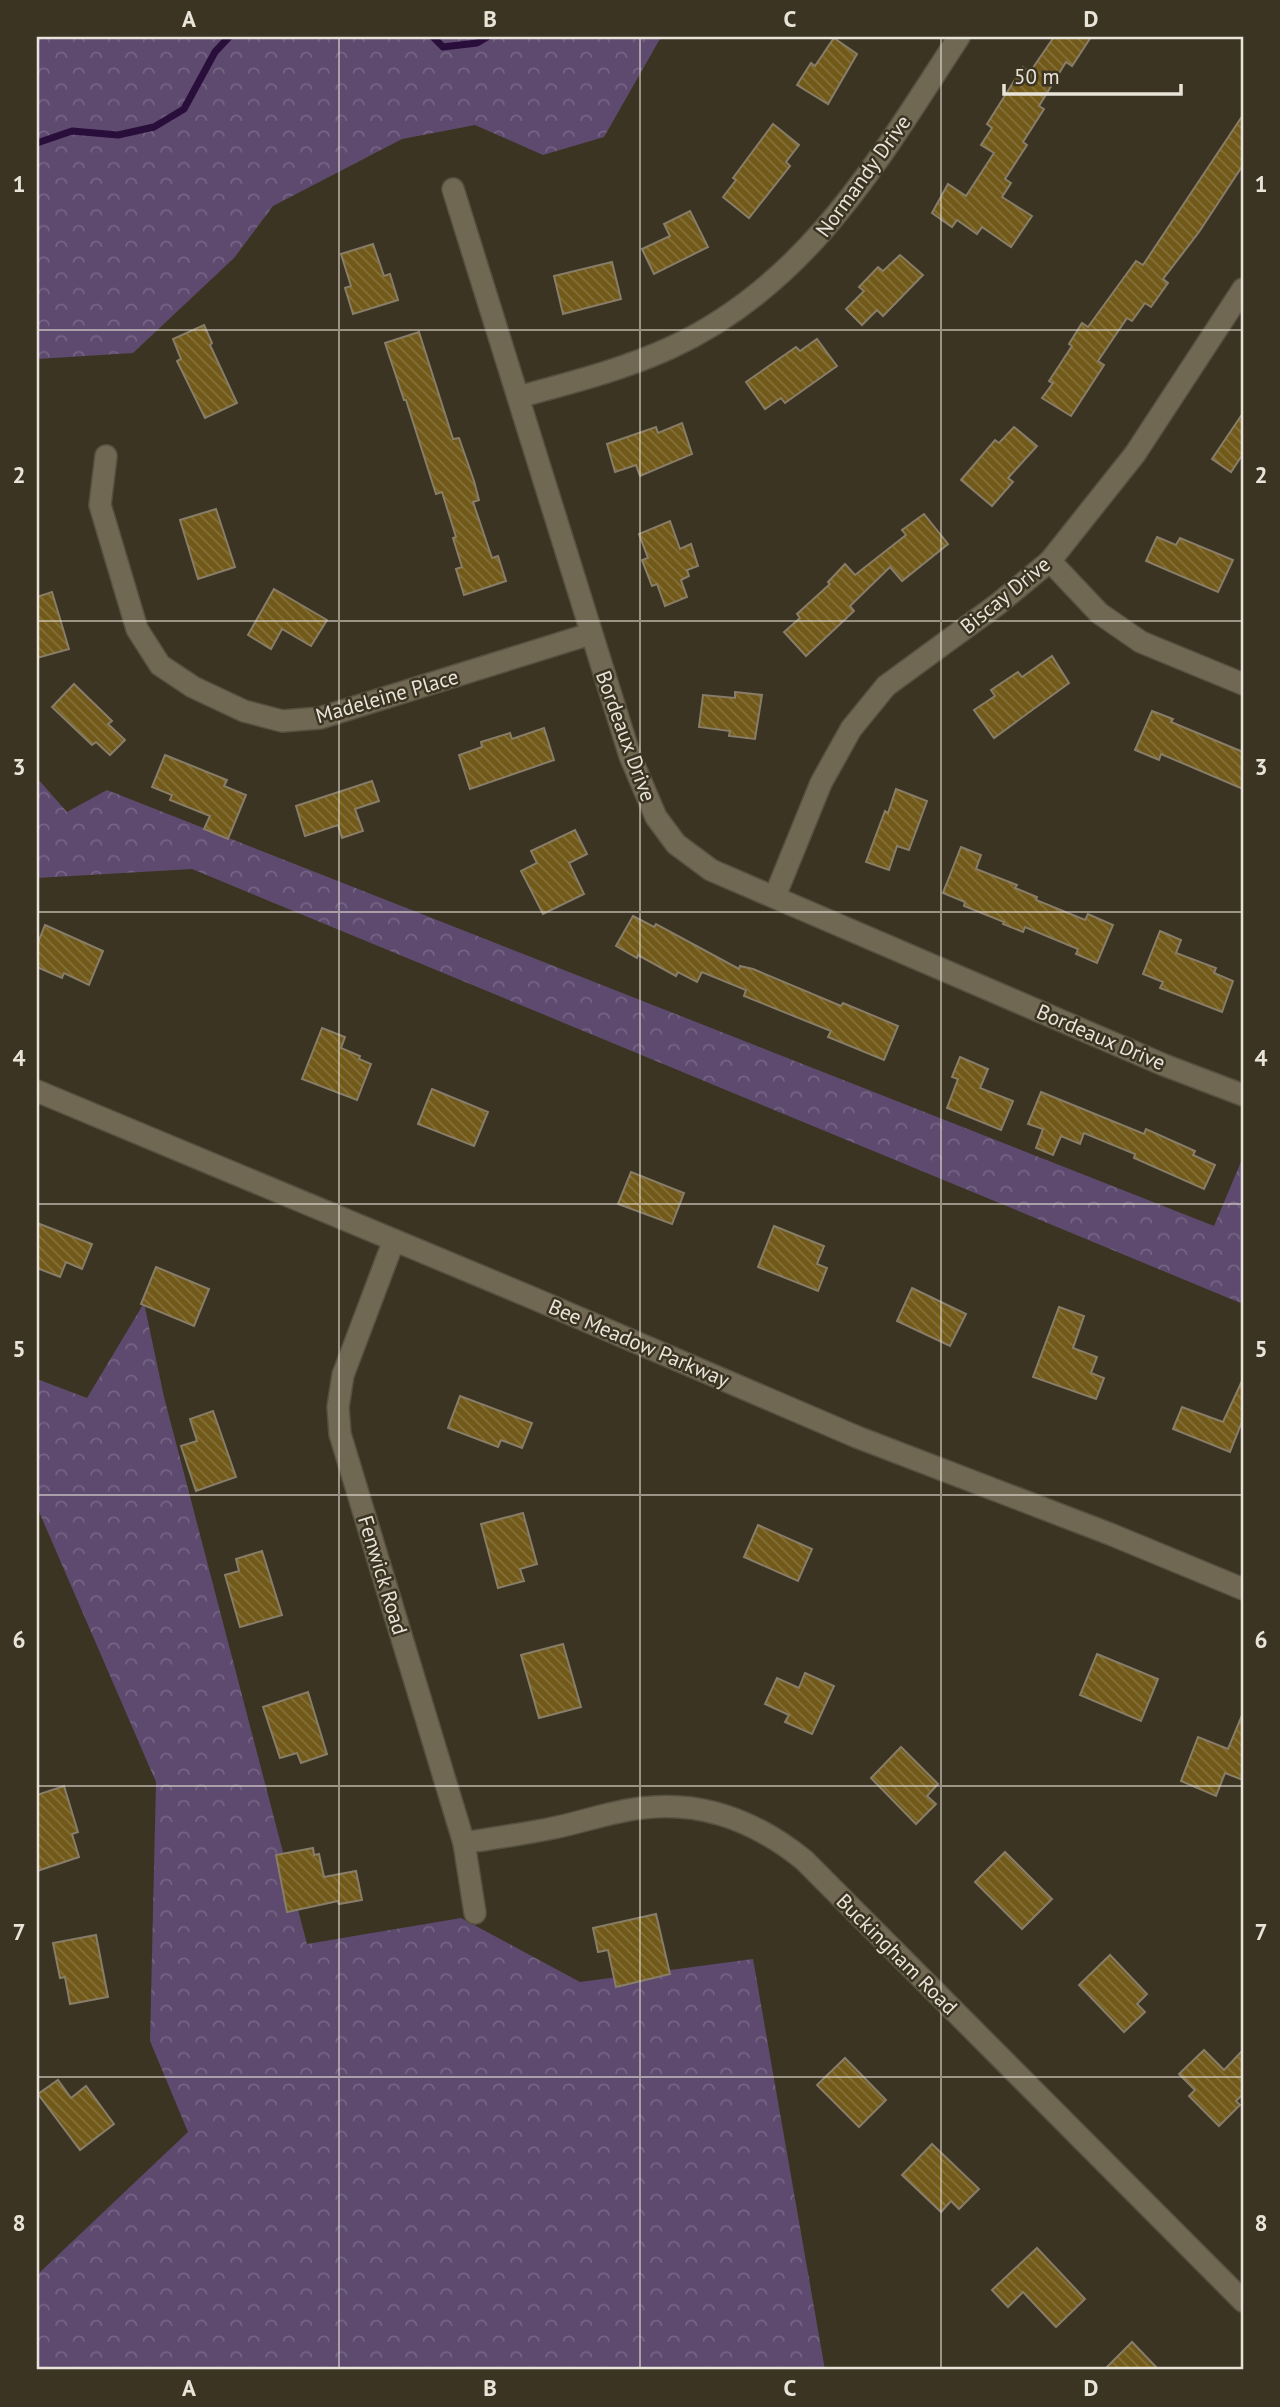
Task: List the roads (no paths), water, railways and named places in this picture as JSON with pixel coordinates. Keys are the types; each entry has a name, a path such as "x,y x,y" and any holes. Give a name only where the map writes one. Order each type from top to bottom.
{"street":[{"name":"Normandy Drive","path":"518,397 616,369 671,348 727,316 780,276 814,243 844,207 959,37"},
{"name":"Bordeaux Drive","path":"453,189 630,756 656,817 676,844 711,870 1164,1065 1243,1095"},
{"name":"Biscay Drive","path":"775,896 821,783 851,729 886,686 998,604 1050,561 1135,454 1243,289"},
{"name":"Madeleine Place","path":"106,456 100,505 137,629 160,665 193,687 244,711 282,721 320,718 590,634"},
{"path":"1050,561 1099,613 1141,642 1243,684"},
{"name":"Bee Meadow Parkway","path":"37,1091 857,1437 1110,1534 1243,1589"},
{"name":"Fenwick Road","path":"394,1240 343,1375 338,1407 340,1434 464,1843 475,1913"},
{"name":"Buckingham Road","path":"464,1843 553,1828 640,1808 677,1805 725,1814 764,1832 804,1860 1243,2301"}],"waterway":[{"path":"37,143 72,131 118,135 154,127 184,109 215,52 229,37"},
{"path":"433,37 443,47 477,43 487,37"}]}
